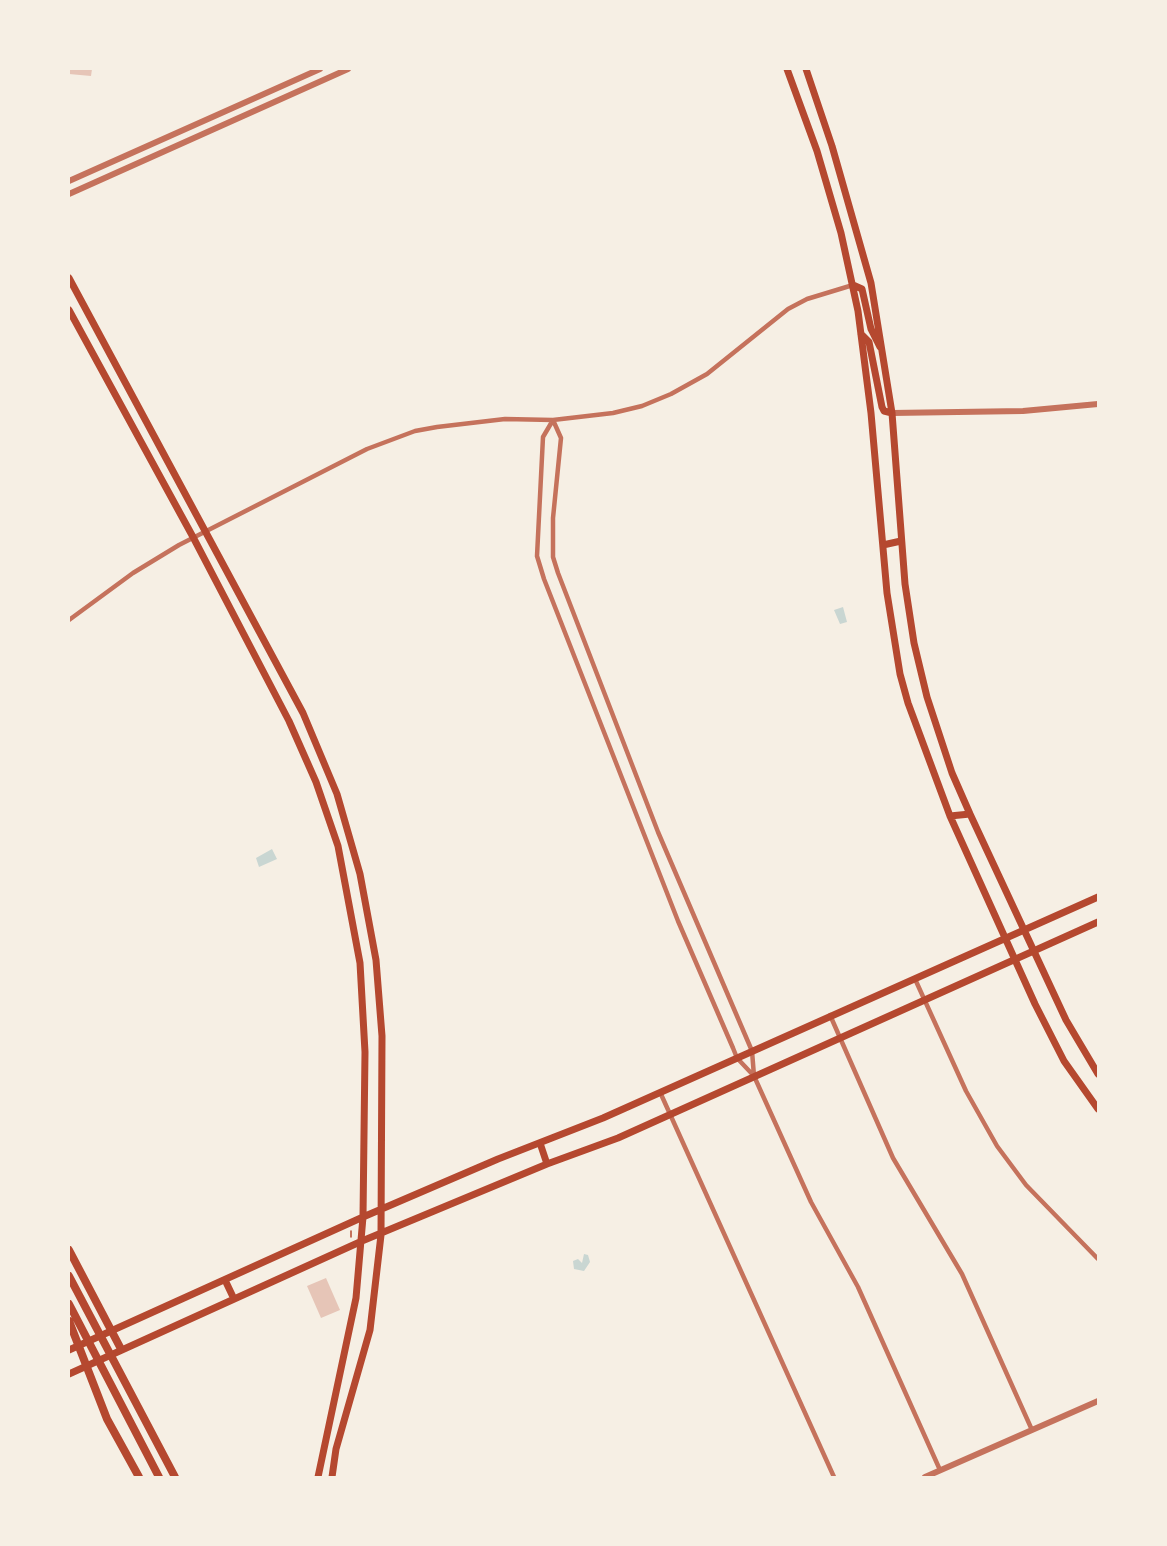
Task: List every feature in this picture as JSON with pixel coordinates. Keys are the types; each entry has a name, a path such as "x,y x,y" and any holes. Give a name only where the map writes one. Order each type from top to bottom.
{"highway":[{"path":"69,1250 121,1349"},
{"path":"69,1276 175,1477"},
{"path":"69,1304 159,1477"},
{"path":"69,1321 107,1419 139,1477"}],"main road":[{"path":"787,69 817,151 842,233 853,285 872,413 887,593 900,674 917,732 950,816 1064,1061 1098,1109"},
{"path":"806,69 832,146 868,272 892,413 901,541 909,613 918,664 952,773 1066,1020 1098,1074"},
{"path":"817,151 832,146"},
{"path":"69,278 316,741 351,839 376,960 382,1036 381,1235 370,1330 332,1477"},
{"path":"853,285 862,289 871,329 882,350"},
{"path":"69,310 193,537 289,721 316,782 338,846 360,963 365,1081 363,1217 354,1309 318,1477"},
{"path":"861,334 869,342 882,407 884,411 892,413"},
{"path":"136,433 149,426"},
{"path":"883,545 901,541"},
{"path":"950,816 970,814"},
{"path":"69,1350 363,1217 660,1092 1098,897"},
{"path":"69,1374 362,1241 547,1164 618,1138 1098,922"},
{"path":"360,963 376,960"},
{"path":"365,1081 381,1081"},
{"path":"540,1143 547,1164"},
{"path":"225,1280 234,1299"},
{"path":"320,1461 334,1464"}],"street":[{"path":"69,181 320,69"},
{"path":"69,194 348,69"},
{"path":"69,620 133,573 193,537 261,505 338,462 415,431 505,418 553,420 613,413 642,406 671,394 707,374 788,309 807,299 853,285"},
{"path":"892,413 1023,411 1098,404"},
{"path":"553,420 561,438 553,518 553,557 658,832 752,1051 754,1076"},
{"path":"553,420 543,436 537,556 665,890 737,1058 754,1076 811,1202 858,1287 940,1470"},
{"path":"915,979 975,1109 997,1146 1026,1185 1098,1259"},
{"path":"830,1015 893,1158 962,1274 1032,1430"},
{"path":"660,1092 834,1477"},
{"path":"925,1477 1098,1401"}],"path":[{"path":"351,1231 351,1237"}],"shaded area":[{"path":"843,607 847,622 840,624 834,610"},
{"path":"272,849 277,859 259,867 256,858"},
{"path":"584,1254 588,1255 590,1262 584,1271 574,1269 573,1261 578,1259 582,1263"}],"building":[{"path":"69,69 92,69 91,76 69,74"},
{"path":"326,1278 340,1310 321,1318 307,1286"}]}
